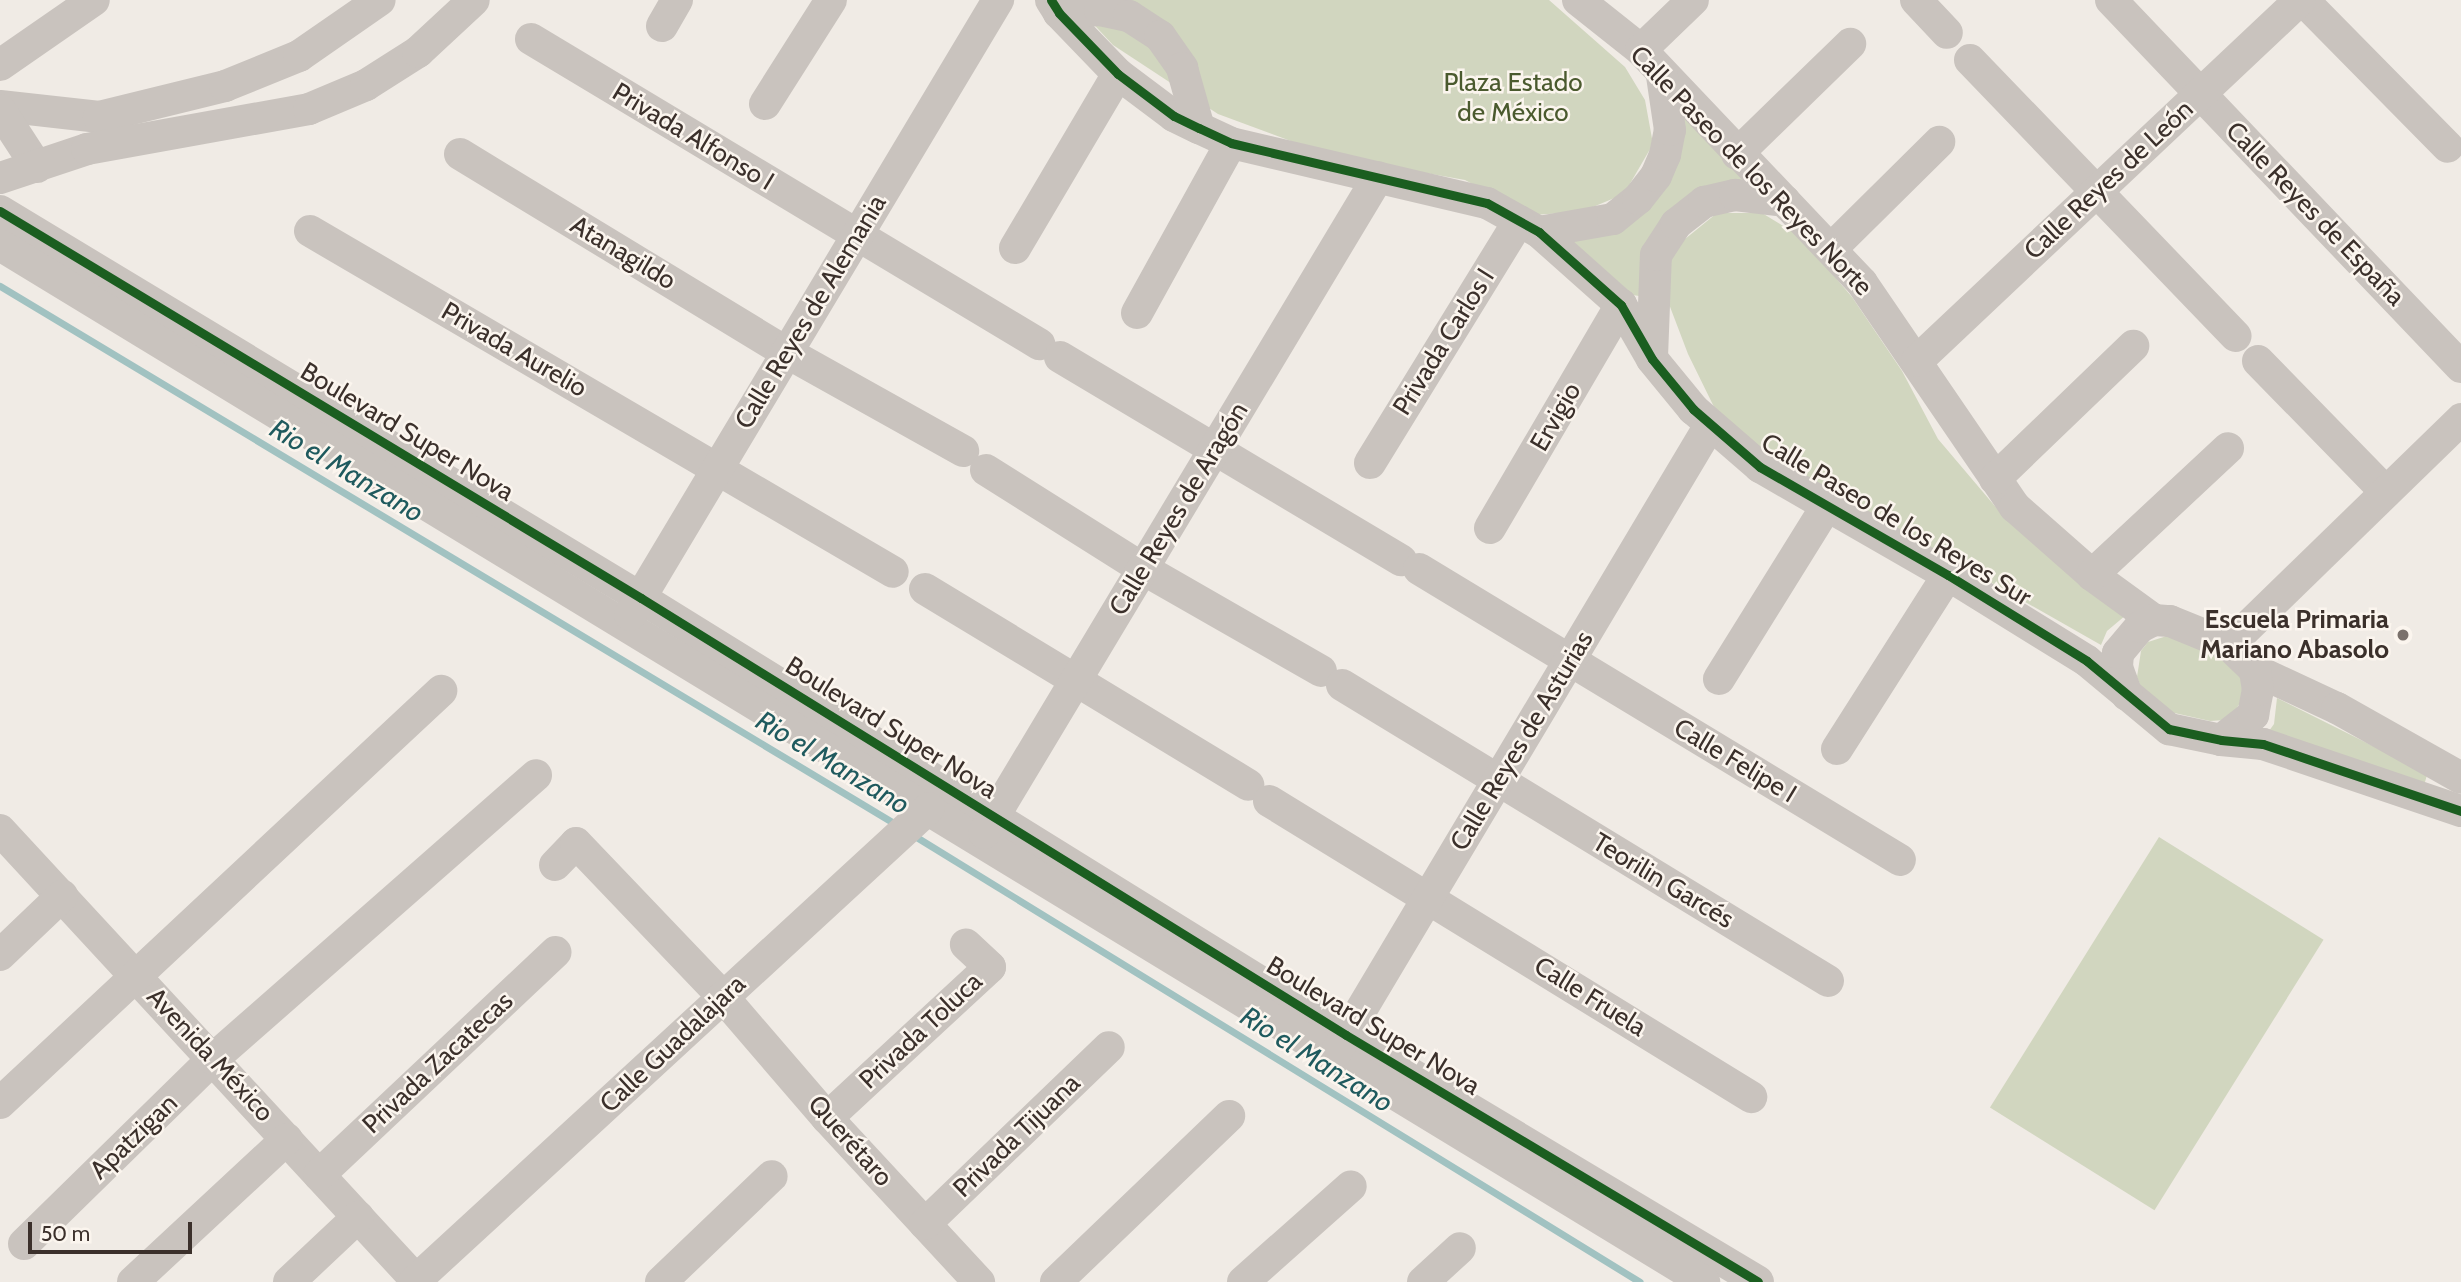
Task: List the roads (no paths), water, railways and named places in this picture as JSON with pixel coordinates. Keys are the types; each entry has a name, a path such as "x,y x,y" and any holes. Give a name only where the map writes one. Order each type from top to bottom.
{"street":[{"path":"0,65 94,0"},
{"path":"0,108 99,117 225,86 299,56 380,0"},
{"path":"765,104 831,0"},
{"name":"Calle Reyes de Alemania","path":"633,611 998,0"},
{"name":"Calle Paseo de los Reyes Norte","path":"1578,0 1641,50 1662,76 1832,248 1862,283 2015,507 2092,575 2154,620 2170,621 2229,645 2255,670 2337,708 2461,778"},
{"path":"1641,50 1693,0"},
{"path":"1916,0 1947,33"},
{"name":"Calle Reyes de España","path":"2111,0 2461,368"},
{"path":"2302,0 2456,158"},
{"name":"Calle Reyes de León","path":"1917,361 2302,0"},
{"path":"0,178 87,149 309,109 366,85 418,52 467,3"},
{"path":"1055,6 1129,16 1160,36 1182,68 1199,128"},
{"name":"Calle Paseo de los Reyes Sur","path":"1055,6 1118,74 1174,116 1231,143 1487,203 1529,227 1621,305 1652,359 1710,425 1760,467 1948,575 2087,661 2169,729 2221,740 2263,744 2461,811"},
{"name":"Privada Alfonso I","path":"531,39 1214,451"},
{"path":"1737,153 1850,44"},
{"path":"1970,60 2236,336"},
{"path":"1015,248 1118,74"},
{"path":"1529,227 1613,219 1638,199 1656,176 1665,155 1670,130 1662,76"},
{"path":"0,108 37,167"},
{"path":"1832,248 1939,142"},
{"path":"1137,313 1231,143"},
{"name":"Atanagildo","path":"460,154 786,352 974,461 1143,569"},
{"name":"Calle Reyes de Aragón","path":"987,828 1378,177"},
{"path":"1652,359 1656,256 1676,224 1704,202 1735,195 1785,201"},
{"name":"Boulevard Super Nova","path":"0,211 633,611 1340,1045 1704,1282"},
{"name":"Privada Carlos I","path":"1370,463 1529,227"},
{"name":"Privada Aurelio","path":"310,231 892,572"},
{"name":"Boulevard Super Nova","path":"0,245 633,611 924,813 987,828"},
{"name":"Ervigio","path":"1490,528 1621,305"},
{"path":"1995,478 2133,346"},
{"path":"2258,361 2386,492"},
{"path":"2229,645 2461,419"},
{"name":"Calle Reyes de Asturias","path":"1340,1045 1710,425"},
{"path":"2092,575 2228,448"},
{"name":"Calle Felipe I","path":"1214,451 1410,565 1900,860"},
{"path":"1719,679 1826,507"},
{"name":"Teorilin Garcés","path":"1143,569 1332,678 1828,981"},
{"path":"1837,749 1948,575"},
{"name":"Calle Fruela","path":"925,589 1751,1097"},
{"path":"2127,695 2116,667 2118,653 2140,627 2154,620"},
{"path":"2221,740 2253,715 2258,690 2255,670"},
{"path":"0,1103 441,691"},
{"name":"Apatzigan","path":"24,1244 213,1059 536,775"},
{"name":"Calle Guadalajara","path":"416,1281 924,813"},
{"name":"Avenida México","path":"0,830 416,1281"},
{"name":"Querétaro","path":"555,865 576,843 723,997 827,1118 979,1282"},
{"path":"0,955 62,897"},
{"name":"Privada Toluca","path":"827,1118 990,967 966,945"},
{"name":"Privada Zacatecas","path":"320,1175 556,952"},
{"name":"Boulevard Super Nova","path":"1340,1045 1758,1282"},
{"name":"Privada Tijuana","path":"925,1224 1109,1047"},
{"path":"1056,1282 1229,1116"},
{"path":"133,1282 287,1139"},
{"path":"661,1282 772,1176"},
{"path":"1243,1282 1351,1186"},
{"path":"289,1282 358,1217"},
{"path":"1423,1282 1460,1248"}],"waterway":[{"name":"Rio el Manzano","path":"0,286 897,825"},
{"name":"Rio el Manzano","path":"913,835 1640,1282"}],"place":[{"name":"Escuela Primaria Mariano Abasolo","path":"2403,635"}],"park label":[{"name":"Plaza Estado de México","path":"1513,98"}]}
